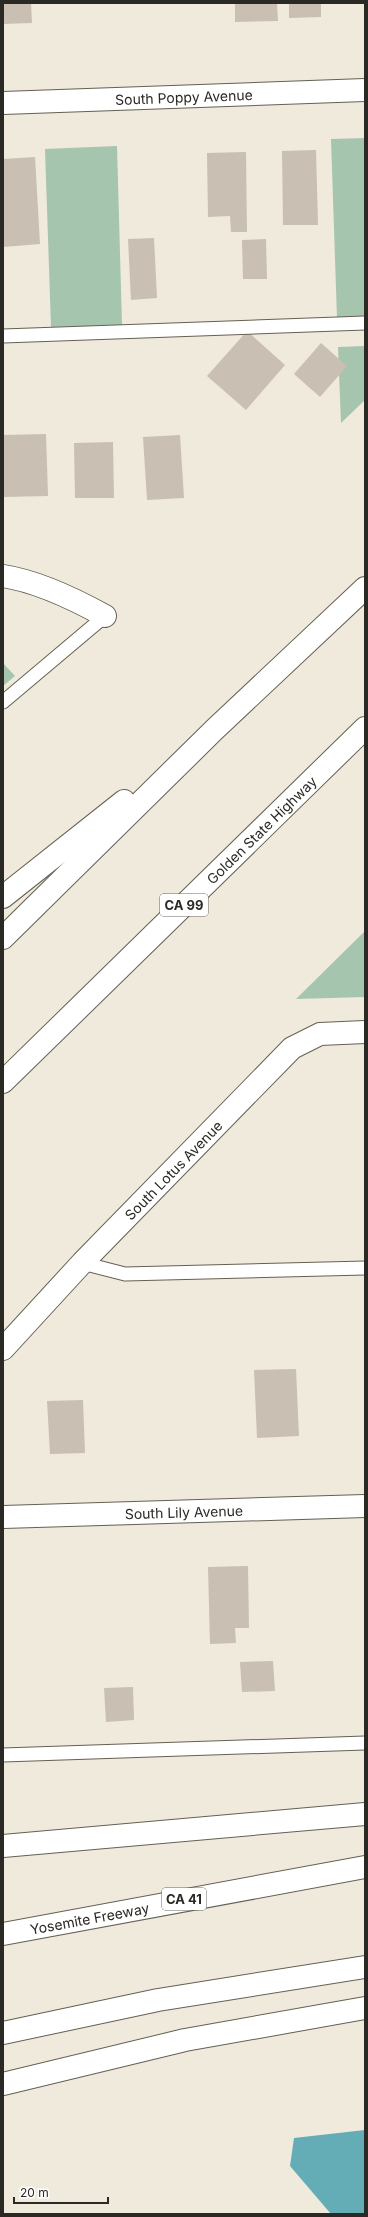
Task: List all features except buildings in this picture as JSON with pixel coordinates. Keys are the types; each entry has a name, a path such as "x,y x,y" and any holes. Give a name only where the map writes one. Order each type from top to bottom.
{"main road":[{"name":"South Poppy Avenue","path":"3,103 365,90"},
{"path":"3,576 32,584 83,604 105,616"},
{"path":"3,938 214,730 365,588"},
{"name":"Golden State Highway","path":"3,1082 365,728"},
{"path":"3,898 214,730"},
{"name":"South Lotus Avenue","path":"3,1349 82,1263 292,1048 320,1034 365,1032"},
{"name":"South Lily Avenue","path":"3,1517 365,1506"},
{"path":"3,1846 365,1814"},
{"name":"Yosemite Freeway","path":"3,1934 365,1867"},
{"path":"3,2033 158,2000 365,1967"},
{"path":"3,2084 185,2040 365,2008"}],"lane":[{"path":"3,336 365,323"},
{"path":"3,702 105,616"},
{"path":"82,1263 125,1274 365,1268"},
{"path":"3,1755 365,1743"}],"green space":[{"path":"365,138 365,317 337,318 331,139"},
{"path":"117,146 122,325 51,327 45,149"},
{"path":"365,346 365,400 341,423 338,347"},
{"path":"3,663 15,676 3,686"},
{"path":"365,931 365,997 296,999"}],"water":[{"path":"365,2130 365,2214 331,2214 290,2166 294,2138"}]}
